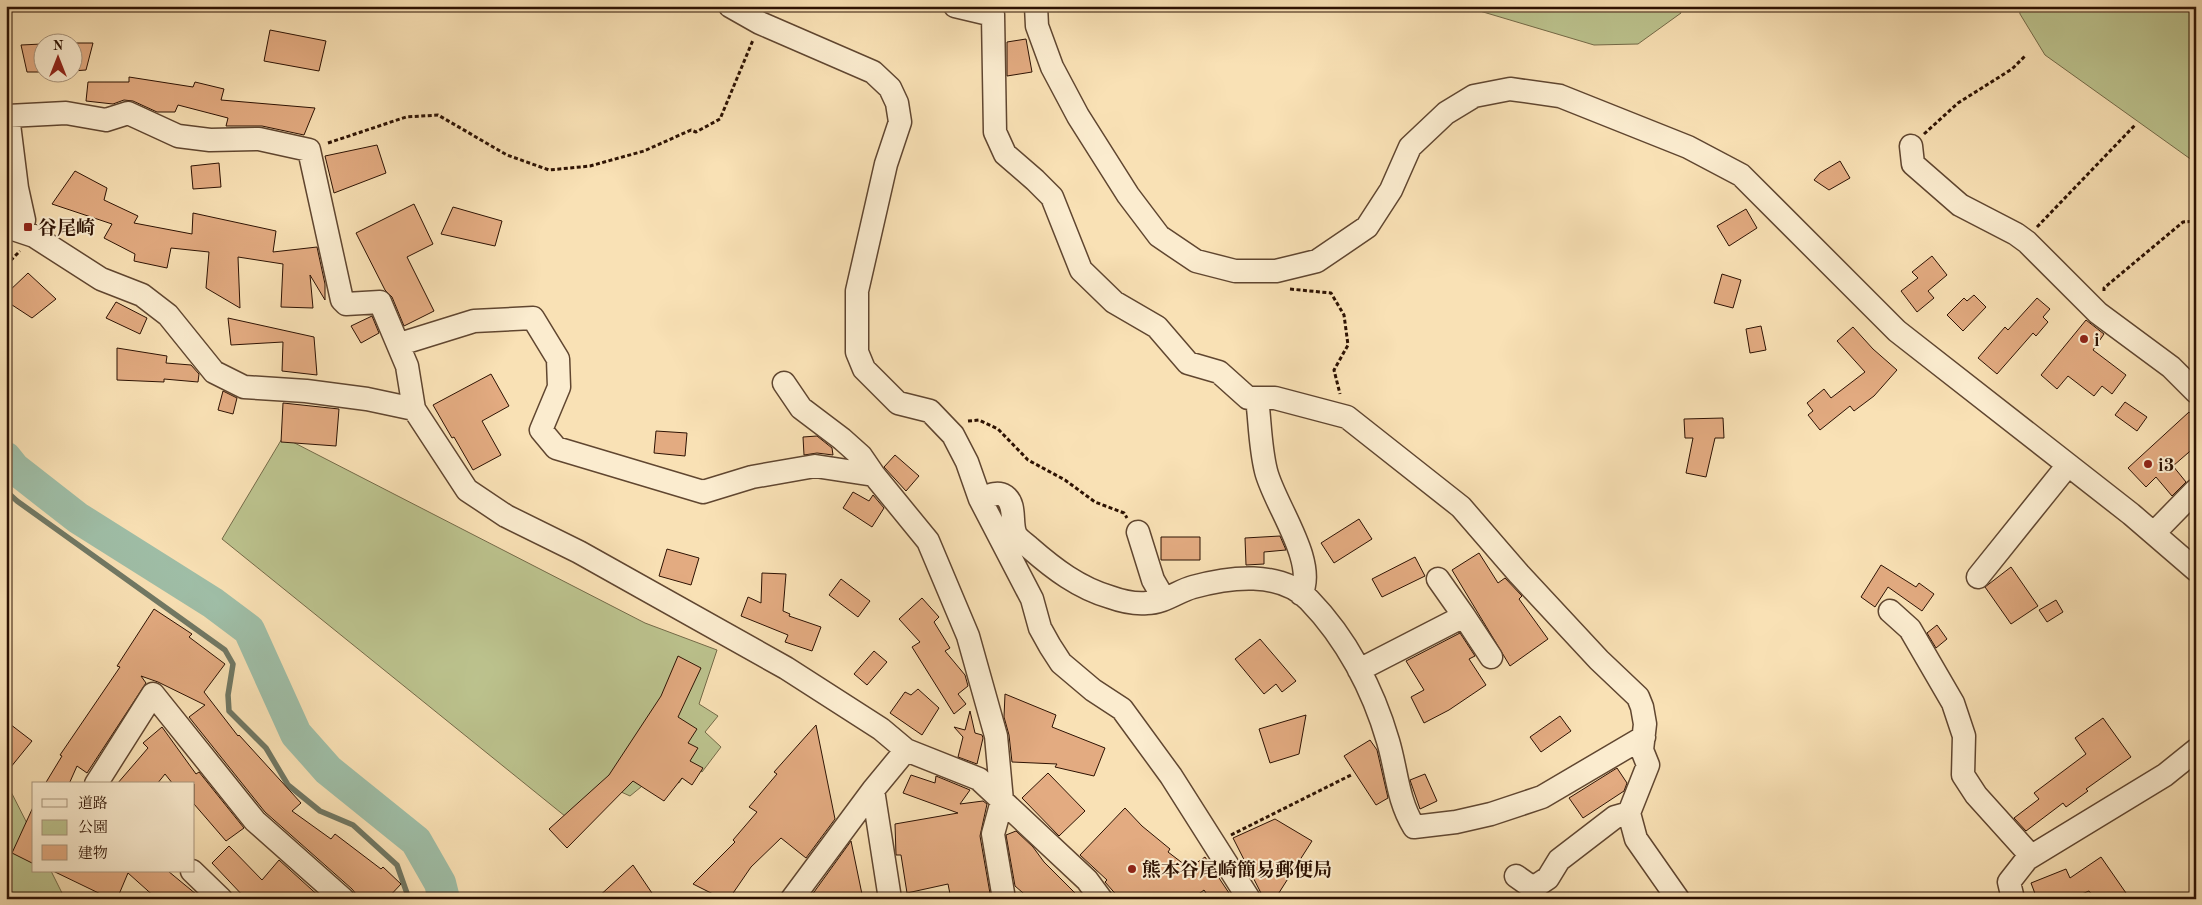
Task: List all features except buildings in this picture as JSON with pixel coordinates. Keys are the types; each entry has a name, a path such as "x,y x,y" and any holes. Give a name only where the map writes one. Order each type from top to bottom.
{"street":[{"path":"730,6 765,15 872,72 890,88 897,103 900,122 886,164 857,291 857,352 864,369 898,403 930,411 953,436 966,462 980,499 1032,599 1040,628 1061,663 1094,690 1122,709 1171,776 1249,899"},
{"path":"955,6 999,11 995,132 1004,154 1052,197 1081,270 1114,302 1157,327 1188,364 1219,372 1248,398 1275,398 1347,417 1461,507 1519,574 1599,660 1638,697 1645,724 1642,750 1648,765 1629,812 1636,839 1678,899"},
{"path":"1036,6 1037,26 1052,67 1078,116 1128,196 1159,236 1196,261 1235,271 1276,271 1317,262 1367,227 1391,190 1410,147 1446,113 1474,96 1510,89 1560,96 1688,147 1741,175 1896,331 2068,464 2154,533 2196,570"},
{"path":"13,229 24,220 17,188 8,116 66,113 106,120 128,113 178,136 210,140 259,139 309,150 342,300 346,304 380,302 400,344 407,366 414,409 467,490 506,516 579,552 786,668 881,729 906,750 980,779 1087,880 1101,899"},
{"path":"1911,146 1914,164 1960,205 2016,234 2027,242 2093,308 2171,367 2196,392"},
{"path":"13,229 34,236 101,279 142,295 168,315 214,372 244,387 306,391 367,399 414,409"},
{"path":"400,344 474,321 533,318 558,359 559,387 541,430 556,448 703,492 752,476 815,466 874,475"},
{"path":"784,383 801,408 861,456 874,475 928,541 968,636 996,736 1002,800 993,834 1004,899"},
{"path":"1257,398 1266,472 1306,566 1305,587 1301,594"},
{"path":"1978,577 2068,464"},
{"path":"2154,533 2196,490"},
{"path":"980,499 993,493 1004,495 1011,502 1016,535 1053,569 1087,589 1111,598 1147,604 1192,587 1227,580 1255,578 1278,582 1301,594 1320,613 1356,661 1387,739 1394,777 1404,808 1414,827 1456,822 1491,814 1542,797 1644,737"},
{"path":"1138,532 1153,580 1164,599"},
{"path":"1438,579 1491,656"},
{"path":"1890,611 1910,629 1953,703 1964,736 1963,775 1976,795 2031,856"},
{"path":"1360,670 1464,616"},
{"path":"97,782 153,694 255,821 343,899"},
{"path":"792,899 873,790 906,750"},
{"path":"2013,899 2010,882 2031,856 2164,775 2196,750"},
{"path":"873,790 890,899"},
{"path":"1516,876 1534,888 1548,878 1559,860 1615,817 1629,812"},
{"path":"193,872 221,899"}],"path":[{"path":"309,150 406,117 438,115 507,155 549,170 590,166 644,151 691,130 696,132 720,119 765,15"},
{"path":"1911,146 1958,103 2012,69 2025,56"},
{"path":"2027,242 2042,220 2093,171 2136,124"},
{"path":"2093,308 2105,298 2104,288 2183,222 2196,221"},
{"path":"1286,289 1331,293 1344,315 1348,346 1334,370 1347,417"},
{"path":"946,428 964,422 979,420 998,429 1028,460 1065,480 1095,502 1124,513 1138,532"},
{"path":"1214,843 1351,775"}],"green space":[{"path":"1463,6 1678,6 1681,13 1638,44 1594,45"},
{"path":"2019,6 2196,6 2196,163 2045,55 2020,14"},
{"path":"283,437 645,623 717,650 699,704 718,716 705,732 721,747 702,772 691,764 679,783 658,773 630,796 619,791 581,829 222,539"},
{"path":"6,782 32,833 32,872 52,872 65,899 6,899"}],"waterway":[{"path":"6,458 14,468 78,518 213,603 249,630 296,734 328,770 416,841 440,883 444,899"},
{"path":"6,491 17,501 225,650 233,664 228,695 229,711 266,748 288,785 320,811 353,825 397,865 409,899"}],"place":[{"name":"谷尾崎","path":"28,227"},
{"name":"i","path":"2084,339"},
{"name":"i3","path":"2148,464"},
{"name":"熊本谷尾崎簡易郵便局","path":"1132,869"}]}
